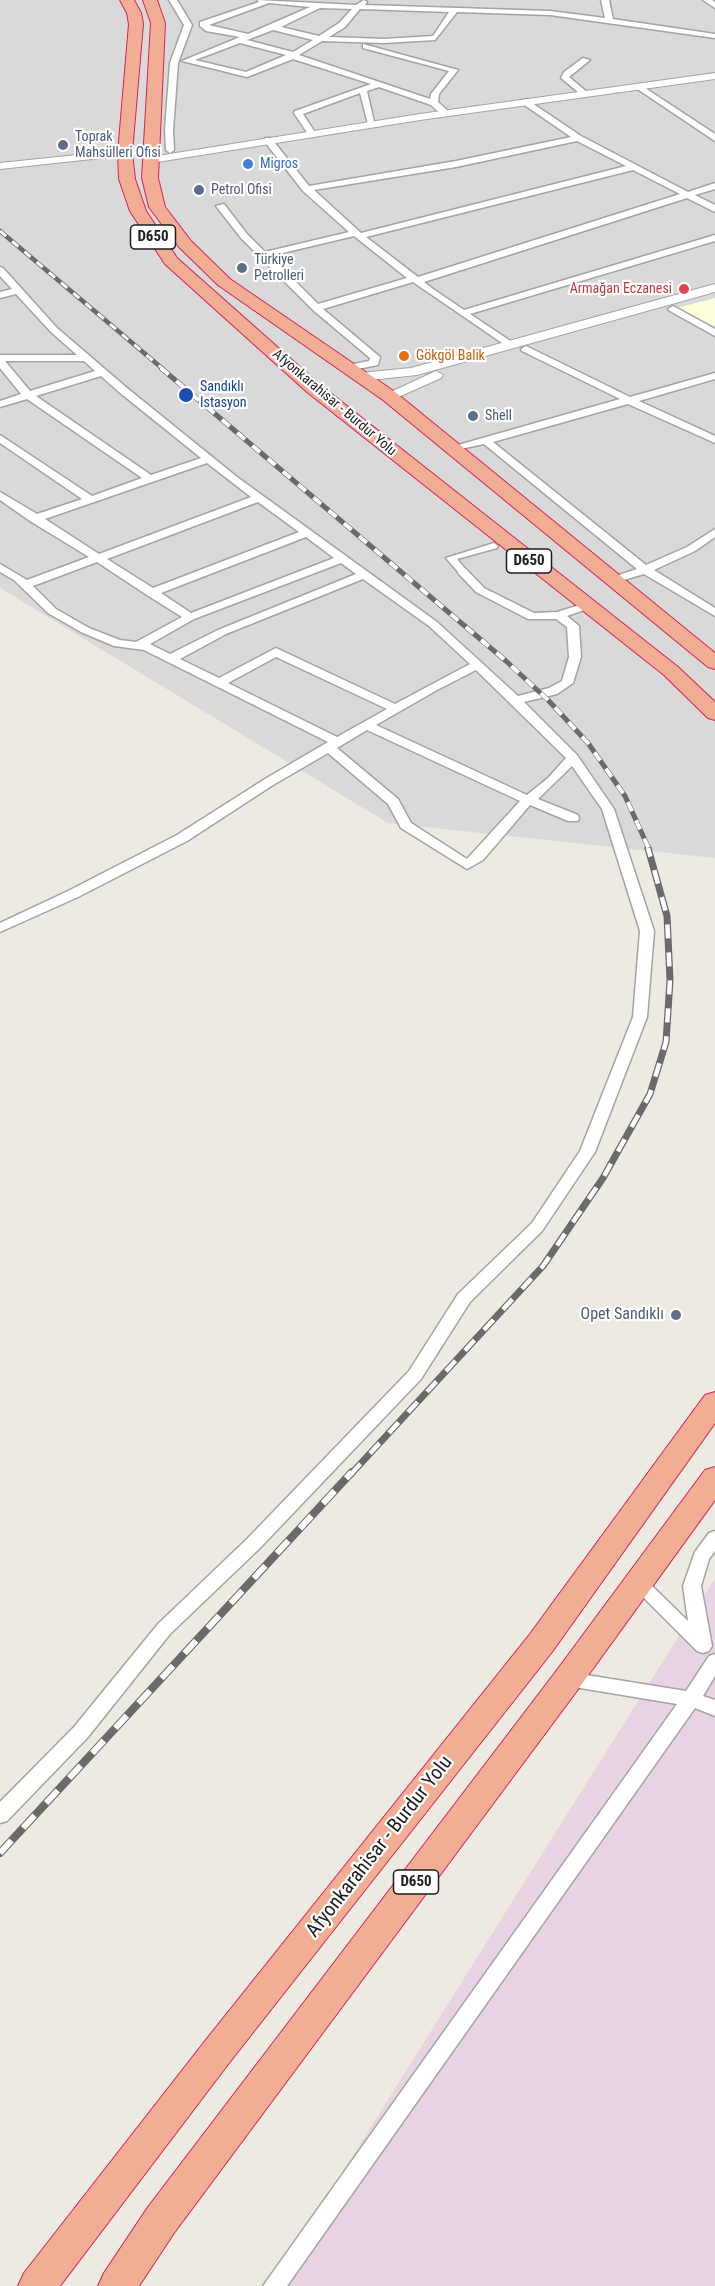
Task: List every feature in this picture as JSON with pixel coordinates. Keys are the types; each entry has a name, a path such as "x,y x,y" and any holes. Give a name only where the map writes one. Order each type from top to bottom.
{"highway":[{"name":"Afyonkarahisar - Burdur Yolu","path":"127,0 134,13 136,24 125,157 129,186 138,211 171,261 314,388 586,606 671,671 715,714"},
{"name":"Afyonkarahisar - Burdur Yolu","path":"150,0 158,23 150,178 157,207 172,229 199,260 225,282 389,396 715,663"},
{"path":"125,157 150,155"},
{"path":"314,388 325,381 353,372"},
{"path":"341,410 377,405 389,396"},
{"name":"Afyonkarahisar - Burdur Yolu","path":"37,2286 217,2052 541,1643 715,1402"},
{"name":"D650","path":"117,2286 161,2220 568,1679 715,1478"}],"street":[{"path":"170,150 169,130 174,63 188,25 173,0"},
{"path":"261,0 318,6 437,0"},
{"path":"604,0 610,22"},
{"path":"706,0 715,6"},
{"path":"268,1 203,24 208,29 243,38 434,103 445,113"},
{"path":"188,61 248,75 293,56 342,25 362,4"},
{"path":"362,4 454,11 550,13 715,36"},
{"path":"174,63 188,61 273,27 318,6"},
{"path":"273,27 320,39 359,41 435,38 454,11"},
{"path":"359,41 374,48 454,70 435,94 434,103"},
{"path":"584,94 565,78 586,60"},
{"path":"150,155 715,76"},
{"path":"312,134 298,112 378,84"},
{"path":"639,86 715,138"},
{"path":"363,90 372,124"},
{"path":"526,102 578,138 715,208"},
{"path":"694,124 705,122"},
{"path":"306,189 456,164 578,138"},
{"path":"268,140 306,189 358,235 416,280 508,344"},
{"path":"150,155 170,150 248,143"},
{"path":"5,165 125,157"},
{"path":"263,255 358,235 634,166"},
{"path":"316,308 416,280 715,186"},
{"path":"221,206 244,236 316,308 375,357 374,363 353,372"},
{"path":"463,313 715,238"},
{"path":"0,270 5,295 54,330 209,459 433,624 573,758 608,809 647,931 640,1017 587,1152 537,1227 464,1298 415,1375 253,1544 164,1629 81,1732 0,1815"},
{"path":"353,372 412,372 715,288"},
{"path":"389,396 425,378 715,297"},
{"path":"673,309 715,333"},
{"path":"526,349 715,440"},
{"path":"0,360 86,358"},
{"path":"0,360 27,394 151,480"},
{"path":"0,404 102,372"},
{"path":"454,449 715,375"},
{"path":"0,438 91,500"},
{"path":"486,441 645,570 715,613"},
{"path":"34,519 209,459"},
{"path":"0,495 34,519 190,617"},
{"path":"25,585 95,557 261,498"},
{"path":"151,592 308,532"},
{"path":"614,580 645,570 691,549 715,532"},
{"path":"495,546 451,558 480,590 532,617 558,615 586,606"},
{"path":"138,646 190,617 344,558"},
{"path":"0,567 25,585 51,611 85,630 118,644 147,646 221,682 334,746 393,802 406,825 467,865 478,857 528,801 552,781 573,758"},
{"path":"172,658 222,632 365,574"},
{"path":"515,700 554,691 567,683 575,657 573,626 558,615"},
{"path":"221,682 276,652 397,709"},
{"path":"0,928 73,894 182,838 269,782 478,665"},
{"path":"368,726 528,801 573,818"},
{"path":"701,1644 692,1586 701,1557 715,1538"},
{"path":"274,2286 691,1699 715,1660 638,1583"},
{"path":"568,1679 691,1699 715,1708"}],"shaded area":[{"path":"0,0 715,0 715,858 388,823 0,588"},
{"path":"715,298 715,333 673,309"},
{"path":"715,1578 715,2286 271,2286 709,1588"}],"railway":[{"path":"0,231 163,369"},
{"path":"161,368 506,661 548,700 588,743 625,796 649,849"},
{"path":"351,1474 543,1266 603,1178 650,1094 666,1042 670,980 667,916 648,848"},
{"path":"0,1853 352,1472"}],"place":[{"name":"Toprak Mahsülleri Ofisi","path":"63,145"},
{"name":"Migros","path":"248,164"},
{"name":"Petrol Ofisi","path":"199,190"},
{"name":"Türkiye Petrolleri","path":"242,268"},
{"name":"Armağan Eczanesi","path":"684,289"},
{"name":"Gökgöl Balik","path":"404,356"},
{"name":"Sandıklı Istasyon","path":"186,395"},
{"name":"Shell","path":"473,416"},
{"name":"Opet Sandıklı","path":"676,1315"}]}
